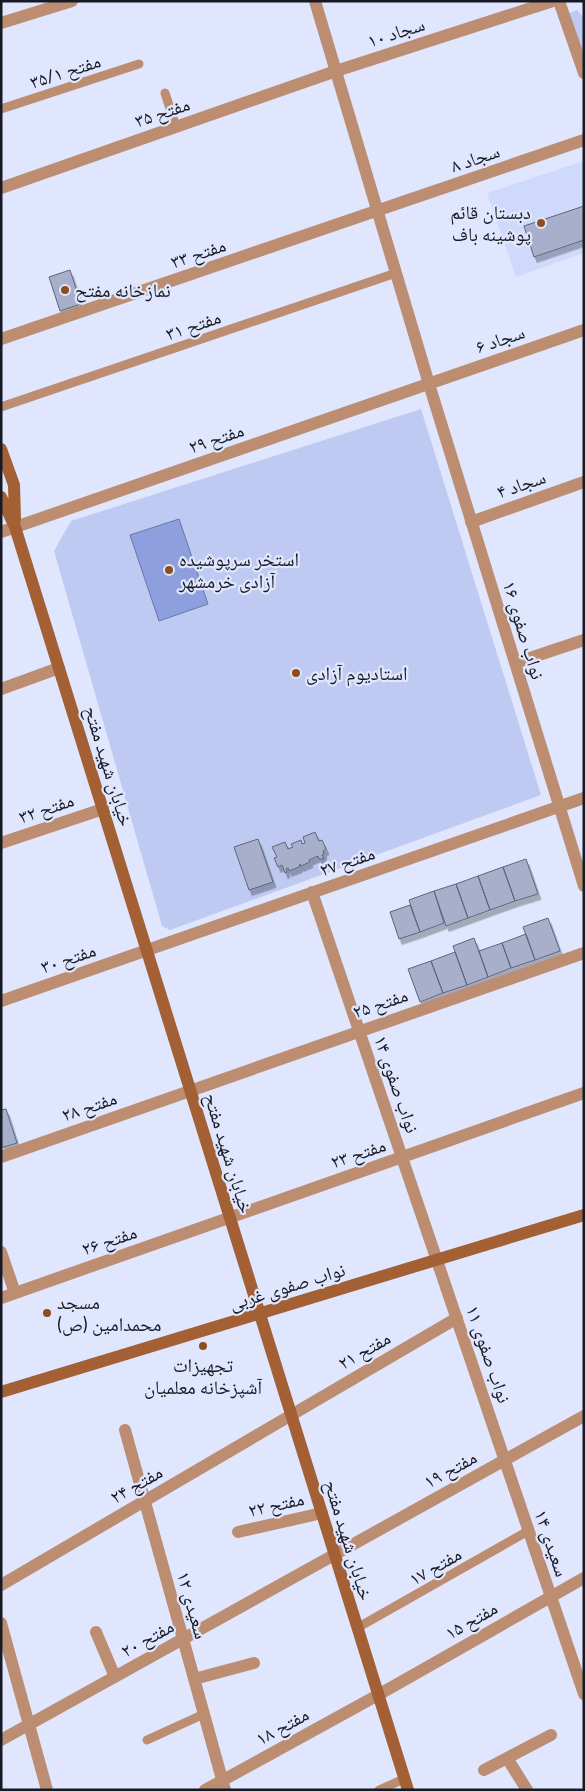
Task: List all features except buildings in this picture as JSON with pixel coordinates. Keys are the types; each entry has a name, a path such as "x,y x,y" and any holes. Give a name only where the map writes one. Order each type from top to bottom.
{"street":[{"path":"1,23 72,1"},
{"name":"نواب صفوی ۱۶","path":"315,1 429,384 584,886"},
{"name":"سجاد ۱۰","path":"336,71 553,1"},
{"path":"559,1 584,74"},
{"name":"مفتح ۳۵","path":"1,188 336,71"},
{"name":"سجاد ۸","path":"378,211 584,140"},
{"name":"مفتح ۳۳","path":"1,339 378,211"},
{"name":"سجاد ۶","path":"429,384 584,330"},
{"name":"مفتح ۲۹","path":"1,532 429,384"},
{"name":"خیابان شهید مفتح","path":"1,449 14,485 15,527"},
{"name":"سجاد ۴","path":"471,522 584,482"},
{"name":"خیابان شهید مفتح","path":"1,497 15,527 406,1784"},
{"path":"515,663 584,640"},
{"path":"1,689 59,668"},
{"name":"مفتح ۲۷","path":"146,950 584,798"},
{"name":"مفتح ۳۲","path":"1,843 103,809"},
{"name":"نواب صفوی ۱۴","path":"312,892 437,1260"},
{"name":"مفتح ۳۰","path":"1,1001 146,950"},
{"name":"مفتح ۲۵","path":"190,1090 584,953"},
{"name":"مفتح ۲۸","path":"1,1157 190,1090"},
{"name":"مفتح ۲۳","path":"230,1218 584,1093"},
{"name":"نواب صفوی غربی","path":"1,1392 584,1215"},
{"name":"مفتح ۲۶","path":"1,1298 230,1218"},
{"path":"1,1252 15,1293"},
{"name":"نواب صفوی ۱۱","path":"437,1260 505,1460"},
{"name":"مفتح ۲۱","path":"291,1415 457,1318"},
{"name":"مفتح ۲۴","path":"1,1585 291,1415"},
{"name":"مفتح ۱۹","path":"335,1555 584,1416"},
{"name":"سعیدی ۱۲","path":"125,1430 224,1785"},
{"name":"سعیدی ۱۴","path":"505,1460 583,1688"},
{"name":"مفتح ۲۲","path":"238,1532 322,1513"},
{"name":"مفتح ۲۰","path":"1,1740 335,1555"},
{"name":"مفتح ۱۵","path":"378,1695 584,1578"},
{"path":"1,1623 47,1790"},
{"path":"96,1632 115,1677"},
{"path":"194,1679 254,1663"},
{"name":"مفتح ۱۸","path":"205,1790 224,1785 378,1695"},
{"path":"484,1770 551,1735"},
{"path":"508,1758 527,1790"}],"lane":[{"name":"مفتح ۳۵/۱","path":"1,109 139,64"},
{"path":"165,93 176,127"},
{"name":"مفتح ۳۱","path":"1,407 396,272"},
{"name":"مفتح ۱۷","path":"357,1628 528,1531"},
{"path":"146,1740 204,1714"},
{"path":"379,1790 406,1784"}],"shaded area":[{"path":"577,10 584,18 584,63 567,14"},
{"name":"دبستان قائم پوشینه باف","path":"584,161 584,253 516,277 487,193"},
{"name":"استادیوم آزادی","path":"421,409 541,795 170,930 162,926 54,551 71,521"},
{"name":"استخر سرپوشیده آزادی خرمشهر","path":"179,519 208,604 159,621 130,535"}],"place":[{"name":"دبستان قائم پوشینه باف","path":"541,223"},
{"name":"نمازخانه مفتح","path":"65,290"},
{"name":"استخر سرپوشیده آزادی خرمشهر","path":"169,570"},
{"name":"استادیوم آزادی","path":"296,673"},
{"name":"مسجد محمدامین (ص)","path":"47,1313"},
{"name":"تجهيزات آشپزخانه معلمیان","path":"203,1346"}]}
